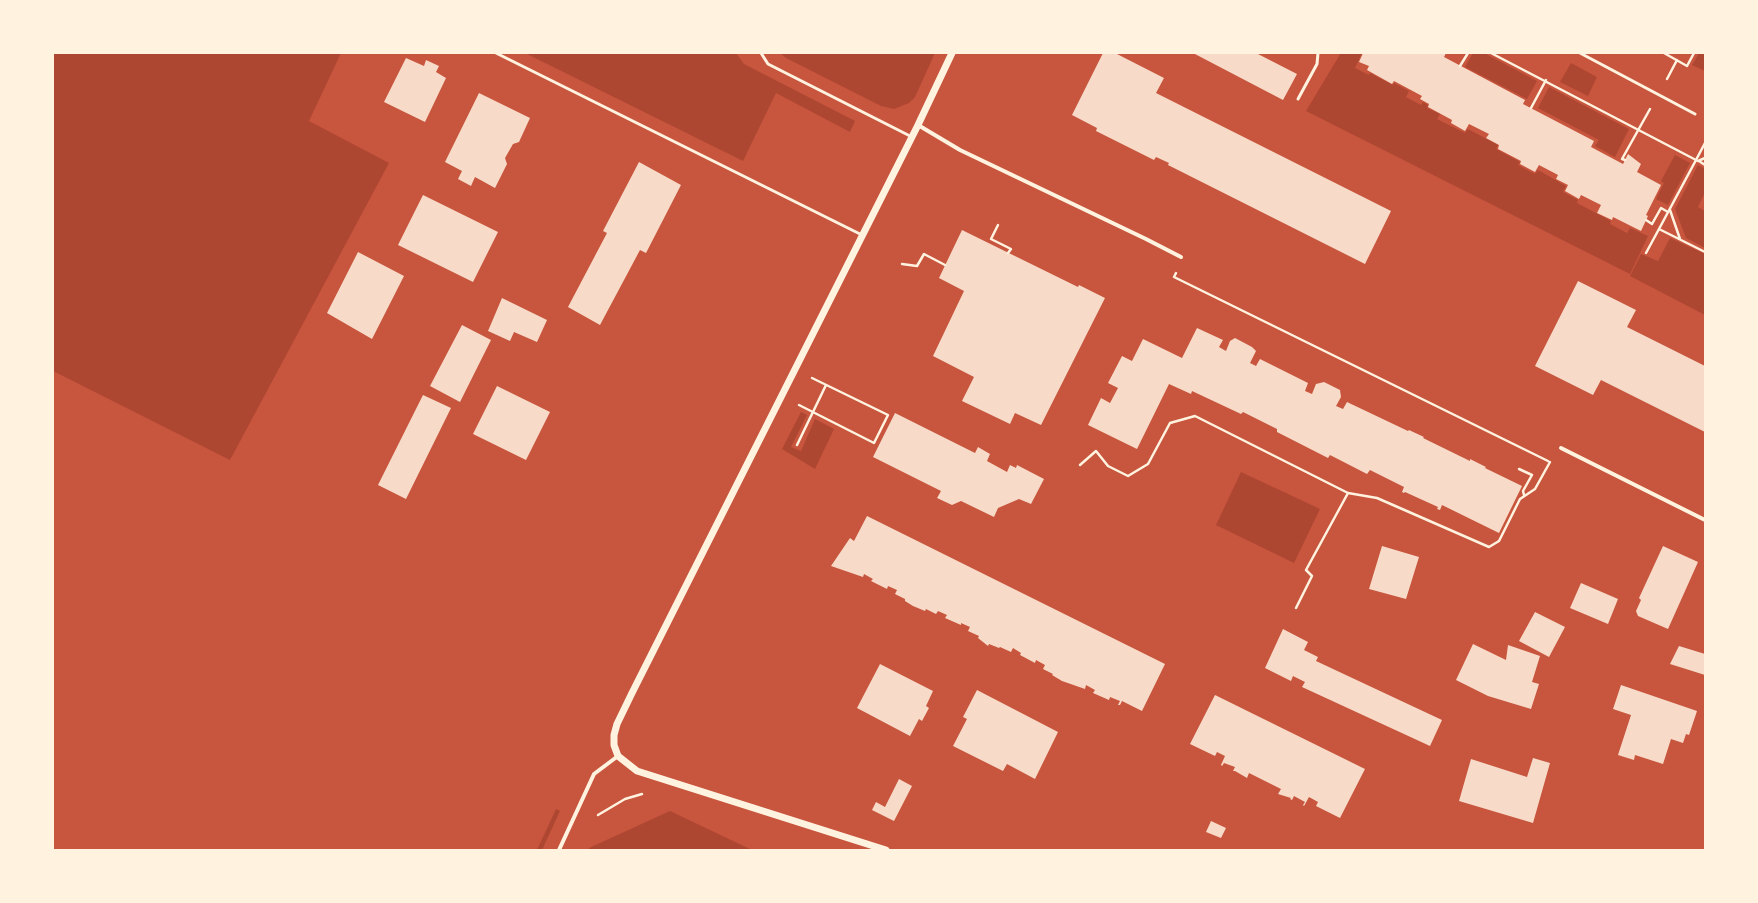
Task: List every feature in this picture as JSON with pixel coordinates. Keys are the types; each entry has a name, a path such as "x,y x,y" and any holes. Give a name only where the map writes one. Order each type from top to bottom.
{"street":[{"path":"886,850 637,771 626,764 618,756 614,745 614,734 617,724 918,125 952,53"},
{"path":"918,125 960,150 1146,239 1180,257"},
{"path":"1561,448 1705,520"},
{"path":"559,850 594,774 618,756"}],"lane":[{"path":"496,53 862,236"},
{"path":"761,53 768,64 912,136"},
{"path":"1298,99 1317,64 1318,53"},
{"path":"1580,53 1695,114"}],"path":[{"path":"1460,66 1468,53"},
{"path":"1491,53 1546,80 1705,165"},
{"path":"1664,53 1687,66 1694,53"},
{"path":"1531,108 1546,80"},
{"path":"1625,160 1622,158 1635,136"},
{"path":"1646,253 1705,143"},
{"path":"1697,160 1705,158"},
{"path":"1646,220 1652,224 1661,208 1669,210"},
{"path":"1669,210 1681,240"},
{"path":"998,225 991,239 1010,249 1008,253"},
{"path":"1659,229 1705,252"},
{"path":"902,264 917,266 924,254 945,265"},
{"path":"1180,257 1174,277 1550,462"},
{"path":"798,405 874,443 888,415 812,378"},
{"path":"797,445 826,385"},
{"path":"1080,466 1096,451 1108,466 1128,476 1148,464 1170,423 1195,416 1348,493 1377,498 1489,547 1499,541 1520,499 1535,489 1547,467"},
{"path":"1519,468 1532,475 1523,492 1524,495"},
{"path":"1296,608 1312,576 1306,570 1348,493"},
{"path":"598,815 625,799 645,794"}],"shaded area":[{"path":"53,53 341,53 309,121 389,163 230,460 53,371"},
{"path":"525,53 736,53 744,64 855,121 850,132 776,93 743,161"},
{"path":"780,53 935,53 915,97 909,103 894,109 881,106 786,58"},
{"path":"1340,53 1362,53 1355,68 1369,75 1370,73 1393,85 1394,83 1409,91 1406,97 1421,105 1423,102 1428,105 1427,108 1440,114 1437,119 1465,133 1468,129 1498,145 1496,149 1520,162 1518,165 1535,174 1538,170 1566,186 1563,192 1578,200 1577,203 1611,221 1610,224 1627,233 1630,228 1648,236 1630,274 1306,111"},
{"path":"1473,53 1484,53 1537,81 1527,99 1465,67"},
{"path":"1699,53 1705,53 1705,71 1692,65"},
{"path":"1571,63 1597,77 1588,96 1560,82"},
{"path":"1549,87 1629,129 1615,157 1595,146 1599,140 1538,108"},
{"path":"1675,155 1690,163 1668,205 1656,199 1664,183 1661,181"},
{"path":"1698,165 1705,169 1705,192 1698,207 1705,211 1705,248 1686,238 1675,209"},
{"path":"1670,238 1705,254 1705,315 1630,276 1641,254 1658,261"},
{"path":"801,412 807,415 791,447 801,451 815,419 834,429 815,469 782,449"},
{"path":"1241,472 1320,509 1294,563 1216,525"},
{"path":"556,809 560,811 542,850 537,850"},
{"path":"670,811 752,850 589,850 589,848"}],"building":[{"path":"1103,53 1115,53 1164,78 1156,93 1391,211 1365,264 1168,165 1169,163 1156,157 1154,160 1096,131 1097,128 1072,115"},
{"path":"1193,53 1256,53 1297,74 1283,100"},
{"path":"1363,53 1446,53 1444,57 1525,100 1523,104 1594,141 1591,147 1623,164 1628,154 1641,164 1637,172 1661,185 1646,215 1648,216 1641,231 1613,217 1612,220 1597,213 1601,205 1581,195 1579,199 1565,191 1568,185 1556,179 1558,175 1539,165 1535,172 1520,164 1521,161 1498,149 1499,145 1486,138 1489,134 1469,124 1465,131 1451,123 1452,120 1428,107 1429,104 1420,99 1422,96 1394,81 1392,84 1367,70 1369,66 1359,62"},
{"path":"406,58 424,66 426,60 439,66 436,72 446,78 425,122 384,102"},
{"path":"479,93 530,118 519,142 513,144 505,158 507,164 495,188 475,177 471,186 458,179 462,171 445,162"},
{"path":"639,162 681,185 646,253 640,250 600,325 568,307 607,233 603,231"},
{"path":"423,195 498,232 473,282 398,245"},
{"path":"962,230 1078,287 1079,285 1105,298 1041,425 1015,413 1010,424 962,401 974,377 933,356 964,291 939,278"},
{"path":"358,252 404,276 372,339 327,313"},
{"path":"1578,281 1636,310 1627,327 1705,366 1705,432 1601,380 1593,395 1535,366"},
{"path":"502,298 547,320 537,342 514,332 510,341 488,331"},
{"path":"462,325 491,340 460,402 430,386"},
{"path":"1197,328 1223,340 1219,347 1226,351 1230,341 1235,338 1252,347 1256,351 1250,363 1256,366 1260,359 1308,383 1305,391 1312,394 1316,384 1324,382 1340,390 1341,397 1336,406 1343,409 1347,402 1424,437 1423,438 1470,461 1470,459 1522,486 1499,533 1442,505 1440,510 1437,509 1438,507 1405,492 1404,493 1402,492 1404,487 1370,470 1367,474 1330,455 1328,458 1277,432 1277,429 1243,412 1241,414 1192,391 1191,394 1169,384 1137,449 1088,425 1101,398 1110,403 1118,388 1108,383 1122,356 1132,361 1143,339 1182,358"},
{"path":"497,386 550,412 526,460 473,434"},
{"path":"423,395 451,408 406,499 378,485"},
{"path":"895,413 975,453 978,447 990,454 987,461 1007,472 1010,465 1016,468 1017,465 1044,479 1031,504 1019,499 998,508 994,517 961,501 952,505 937,498 941,491 873,457"},
{"path":"867,516 1165,664 1142,711 1122,701 1120,705 1118,705 1120,701 1110,697 1109,700 1093,693 1095,690 1086,685 1085,689 1062,681 1043,669 1045,665 1036,660 1035,663 1020,655 1021,653 1013,648 1011,652 989,644 988,646 978,638 979,636 968,631 970,627 945,618 947,615 938,611 936,614 926,609 925,611 913,606 905,601 905,599 895,594 897,590 888,586 887,589 871,581 873,579 864,574 863,577 831,566 850,538 854,541"},
{"path":"1382,546 1419,557 1406,599 1369,589"},
{"path":"1663,546 1698,562 1668,629 1638,616 1636,611 1641,600 1639,598"},
{"path":"1581,583 1618,599 1608,624 1570,608"},
{"path":"1535,612 1565,627 1549,657 1519,641"},
{"path":"1283,629 1308,642 1304,650 1318,657 1316,661 1442,720 1430,746 1302,687 1305,682 1293,676 1291,681 1265,668"},
{"path":"1473,644 1506,660 1508,645 1540,656 1532,682 1539,684 1531,709 1488,696 1456,680"},
{"path":"1679,646 1705,654 1705,675 1670,664"},
{"path":"880,664 933,691 926,706 929,708 922,721 919,719 910,736 857,708"},
{"path":"1621,685 1697,711 1689,735 1686,734 1683,743 1671,739 1663,764 1635,755 1634,760 1618,755 1631,715 1613,709"},
{"path":"977,690 1058,732 1035,779 1007,764 1003,771 953,746 967,719 963,717"},
{"path":"1215,695 1365,769 1340,818 1316,806 1318,802 1309,797 1304,806 1303,805 1305,802 1294,796 1292,800 1290,799 1291,798 1278,794 1281,789 1249,773 1247,778 1233,771 1235,767 1224,763 1222,766 1221,765 1225,756 1217,752 1215,756 1190,744"},
{"path":"1533,758 1550,763 1533,823 1459,801 1471,759 1527,777"},
{"path":"899,779 912,786 894,821 872,810 876,802 885,807"},
{"path":"1211,821 1226,828 1221,838 1206,832"}]}
